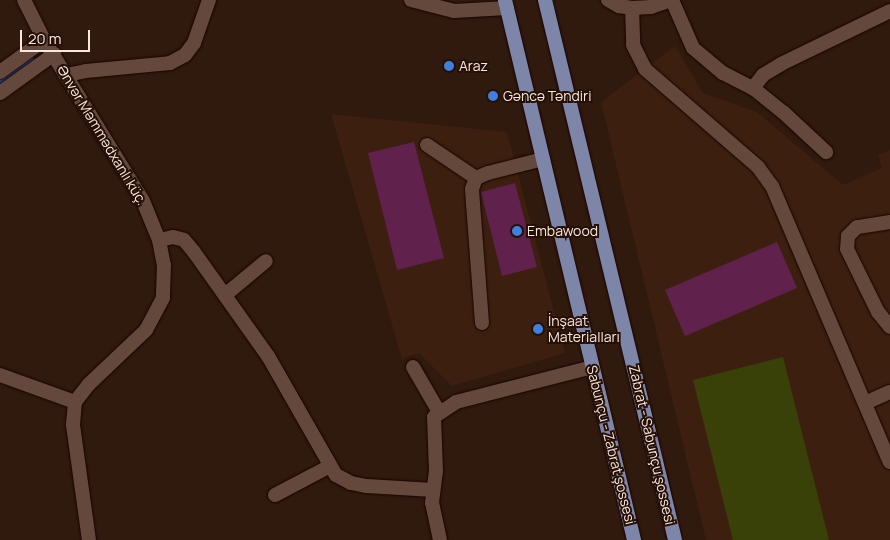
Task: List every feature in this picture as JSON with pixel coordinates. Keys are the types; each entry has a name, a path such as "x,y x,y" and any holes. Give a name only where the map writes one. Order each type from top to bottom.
{"main road":[{"name":"Zabrat - Sabunçu şossesi","path":"545,0 674,540"},
{"name":"Sabunçu - Zabrat şossesi","path":"506,4 634,540"}],"street":[{"name":"Ənvər Məmmədxanlı küç.","path":"24,0 44,40 144,201 159,240 164,265 165,283 163,298 146,330 89,384 74,402"},
{"path":"67,75 86,71 170,63 185,55 194,43 209,0"},
{"path":"411,0 454,11 506,4"},
{"path":"608,0 619,6 632,8 672,0 696,52 723,73 753,88 783,112 826,152"},
{"path":"632,8 633,44 645,69 758,167 772,186 890,462"},
{"path":"753,88 763,75 781,64 890,11"},
{"path":"0,72 44,40"},
{"path":"0,93 54,54"},
{"path":"427,145 476,178"},
{"path":"482,324 472,204 472,189 476,178 488,172 543,159"},
{"path":"890,222 857,227 848,236 847,249 878,312 890,327"},
{"path":"159,240 172,236 184,240 277,370 336,475 351,483 367,486 433,490"},
{"path":"225,295 266,260"},
{"path":"413,367 439,412"},
{"path":"440,540 432,502 436,454 434,417 456,402 592,367"},
{"path":"0,375 74,402 73,425 89,540"},
{"path":"865,403 890,392"},
{"path":"275,495 330,466"}],"shaded area":[{"path":"675,46 703,93 757,112 843,185 882,168 878,155 890,150 890,540 706,540 601,102"},
{"path":"331,114 507,132 565,353 452,386 419,353 402,359"}],"green space":[{"path":"783,357 829,540 733,540 693,380"}],"building":[{"path":"414,142 444,258 397,270 368,153"},
{"path":"515,183 537,267 502,276 481,192"},
{"path":"777,242 797,288 685,336 665,290"}],"waterway":[{"path":"0,81 31,60"}],"place":[{"name":"Araz","path":"449,66"},
{"name":"Gəncə Təndiri","path":"493,96"},
{"name":"Embawood","path":"517,231"},
{"name":"İnşaat Materialları","path":"538,329"}]}
